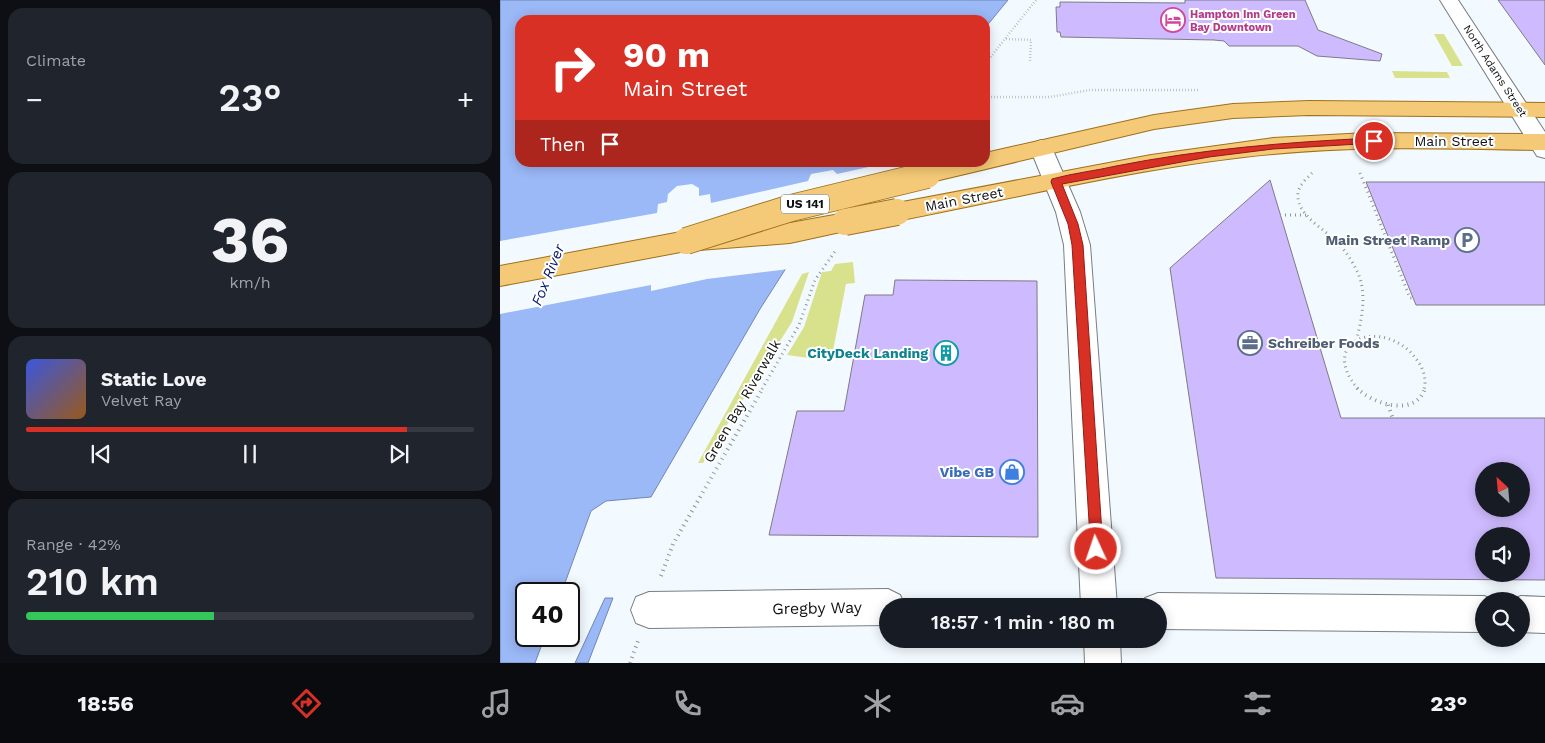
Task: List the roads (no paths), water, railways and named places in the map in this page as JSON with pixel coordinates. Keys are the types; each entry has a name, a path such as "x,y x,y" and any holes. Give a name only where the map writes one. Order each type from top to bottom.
{"main road":[{"path":"990,160 1154,122 1209,113 1275,109 1545,110"},
{"name":"Main Street","path":"686,242 790,233 1151,163 1273,146 1374,141 1543,145"},
{"name":"US 141","path":"500,276 686,242 791,208 959,167"}],"street":[{"name":"North Adams Street","path":"1449,0 1543,145"},
{"path":"1041,148 1073,224 1077,245 1099,598"},
{"name":"Gregby Way","path":"649,610 879,607"},
{"path":"1167,611 1475,614"},
{"path":"1530,614 1545,615"},
{"path":"1102,648 1103,663"}],"water":[{"name":"Fox River","path":"500,0 1008,0 990,22 990,15 515,15 515,167 869,167 788,265 760,309 651,497 606,501 591,511 565,582 515,582 515,647 541,647 535,663 500,663"},
{"path":"605,598 613,598 588,663 575,663"}],"place":[{"name":"Hampton Inn Green Bay Downtown","path":"1173,20"},
{"name":"Main Street Ramp","path":"1467,240"},
{"name":"Schreiber Foods","path":"1250,343"},
{"name":"CityDeck Landing","path":"946,353"},
{"name":"Vibe GB","path":"1012,472"}]}
